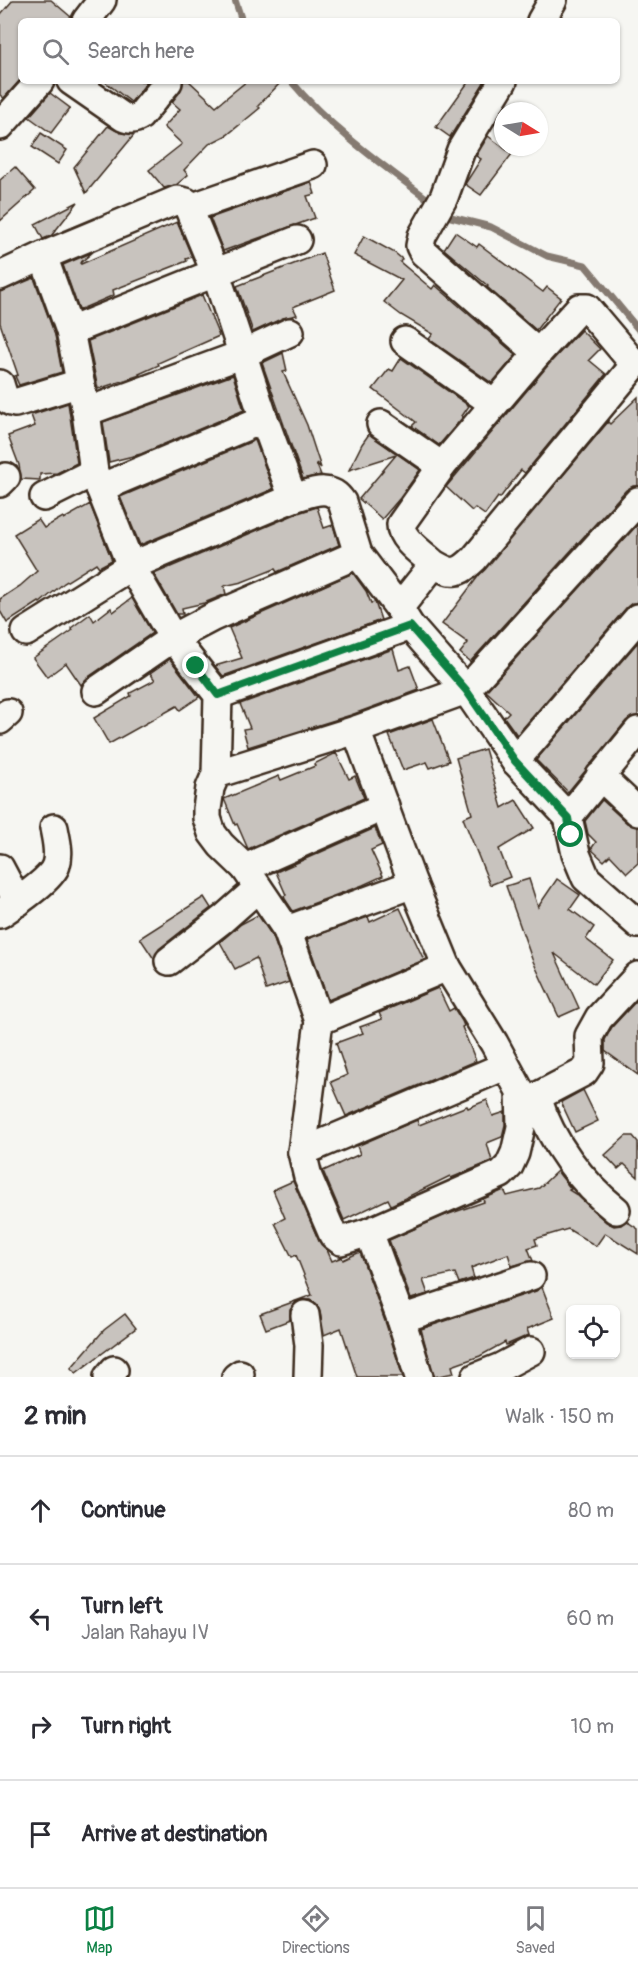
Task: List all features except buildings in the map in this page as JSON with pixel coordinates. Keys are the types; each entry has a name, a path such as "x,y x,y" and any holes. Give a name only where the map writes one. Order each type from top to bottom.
{"street":[{"path":"88,18 102,0"},
{"path":"542,18 554,0"},
{"path":"0,126 37,84"},
{"path":"75,84 129,120 134,120 166,84"},
{"path":"501,84 461,150 444,197 422,236 420,246 423,252 538,352"},
{"path":"190,208 313,165"},
{"path":"0,276 177,201 186,202 216,274 293,498"},
{"path":"70,331 297,240"},
{"path":"43,256 70,331 97,480 131,566 173,638 218,695 216,774 208,798 207,818 212,833 251,878 287,930 319,1021 302,1152 308,1177 335,1238 340,1241 369,1232 501,1174 509,1166 515,1153 521,1127 520,1091 494,1043 447,967 413,884 356,730"},
{"path":"579,308 587,308 630,359 632,368 474,559 464,569 447,572 434,564 400,531 401,524 442,466 494,404 579,308"},
{"path":"86,412 243,354 290,332"},
{"path":"405,341 494,404"},
{"path":"0,384 4,398 8,402 15,403 80,383"},
{"path":"44,497 264,419"},
{"path":"381,424 442,466"},
{"path":"26,632 131,566 293,498 319,490 327,490 337,495 342,502 358,554 404,617 466,690 515,761 568,818 576,854 586,878 638,924"},
{"path":"216,774 356,730 466,690 638,501"},
{"path":"96,691 173,638 213,617 358,554"},
{"path":"218,695 404,617 434,564"},
{"path":"515,761 638,618"},
{"path":"568,818 638,731"},
{"path":"600,776 638,812"},
{"path":"169,961 223,919 251,878 385,806"},
{"path":"0,868 9,908 53,872 56,866 57,847 54,828"},
{"path":"287,930 413,884"},
{"path":"319,1021 447,967"},
{"path":"616,1210 601,1198 557,1142 538,1100 540,1095 584,1072 590,1064 590,1036 599,1018 638,976"},
{"path":"302,1152 505,1066"},
{"path":"369,1232 401,1319 419,1377"},
{"path":"401,1319 531,1276"},
{"path":"305,1315 309,1345 308,1377"},
{"path":"476,1377 510,1372 531,1351"}],"waterway":[{"path":"235,0 241,18"},
{"path":"294,84 341,131 433,203"},
{"path":"442,210 451,217 491,227 547,256 585,265 638,329"}],"route":[{"path":"196,666 218,695 410,626 466,690 515,761 568,818 571,835"}]}
